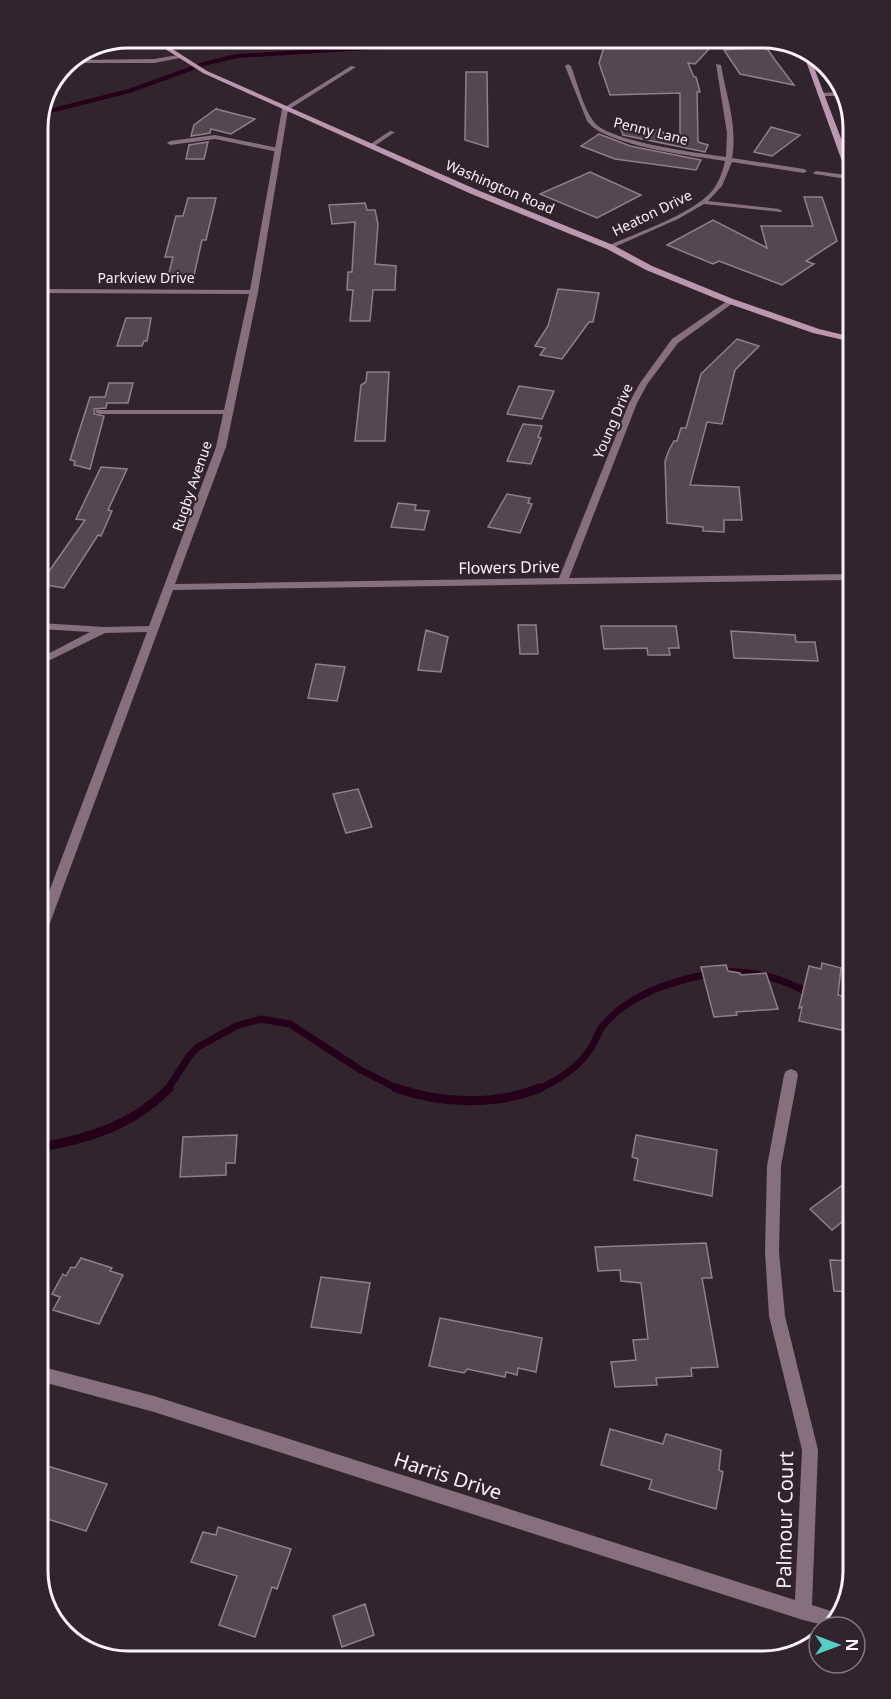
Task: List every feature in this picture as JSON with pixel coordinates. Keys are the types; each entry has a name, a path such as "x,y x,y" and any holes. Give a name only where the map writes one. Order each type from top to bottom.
{"street":[{"name":"Washington Road","path":"165,48 178,57 285,109 610,247 649,268 730,301 816,331 843,338"},
{"path":"808,62 843,154"},
{"path":"285,109 352,67"},
{"name":"Rugby Avenue","path":"48,912 221,447 254,292 285,109"},
{"name":"Parkview Drive","path":"48,291 254,292"},
{"name":"Young Drive","path":"563,581 633,403 644,383 675,341 730,301"},
{"name":"Flowers Drive","path":"170,587 843,577"},
{"path":"48,626 104,630 154,629"},
{"path":"48,658 104,630"},
{"name":"Palmour Court","path":"791,1075 774,1166 772,1252 777,1316 810,1450 803,1611"},
{"name":"Harris Drive","path":"48,1375 154,1404 816,1615"}],"lane":[{"path":"82,62 142,62 178,57"},
{"name":"Heaton Drive","path":"610,247 710,197 723,177 731,141 718,65"},
{"name":"Penny Lane","path":"568,66 593,125 608,133 671,151 804,171"},
{"path":"820,94 835,94"},
{"path":"371,146 392,132"},
{"path":"170,143 215,137 278,150"},
{"path":"816,173 843,176"},
{"path":"701,202 779,211"},
{"path":"99,411 229,412"}],"building":[{"path":"604,48 710,48 695,64 688,63 696,77 700,92 697,92 698,142 708,145 705,152 623,135 618,120 680,137 680,93 610,95 599,63"},
{"path":"767,48 794,85 740,74 724,50"},
{"path":"466,72 487,72 488,147 465,140"},
{"path":"217,108 255,119 231,134 211,129 210,133 191,136 194,125"},
{"path":"771,127 800,135 772,156 754,152"},
{"path":"599,134 630,146 701,160 696,170 615,159 581,146"},
{"path":"208,142 204,159 186,159 189,145"},
{"path":"590,172 641,195 597,218 540,194"},
{"path":"804,197 822,197 837,241 806,261 814,264 782,285 719,261 713,264 667,245 713,220 767,248 761,226 813,226"},
{"path":"188,198 216,198 206,240 202,240 193,280 167,280 173,257 165,257 176,216 183,216"},
{"path":"365,203 367,210 375,210 378,224 375,264 396,266 395,290 373,290 370,321 350,321 353,290 347,290 348,272 352,272 355,222 332,224 329,205"},
{"path":"558,289 599,293 593,322 589,322 562,359 540,355 545,348 535,346 548,326"},
{"path":"126,318 151,318 147,341 144,341 142,346 117,346"},
{"path":"737,339 759,346 735,370 722,424 707,422 690,485 739,487 742,520 724,520 724,532 703,531 703,527 667,523 665,461 669,450 674,441 677,441 681,428 686,428 701,374"},
{"path":"367,372 389,372 385,441 355,441 361,385 366,382"},
{"path":"109,383 133,383 128,403 107,403 106,408 94,409 94,414 104,416 90,469 74,465 75,461 70,460 90,397 105,397"},
{"path":"519,386 554,391 542,419 507,414"},
{"path":"523,424 542,426 538,437 541,438 531,464 507,461"},
{"path":"101,467 127,469 108,510 112,511 101,536 98,535 64,588 48,585 48,573 85,520 76,519"},
{"path":"507,494 530,498 528,503 532,504 520,533 488,527"},
{"path":"398,503 416,505 415,510 429,511 424,530 391,527"},
{"path":"518,625 536,625 538,654 520,654"},
{"path":"601,626 676,626 679,648 669,648 670,655 648,655 647,648 604,649"},
{"path":"426,630 448,637 441,672 418,670"},
{"path":"731,631 795,635 796,642 815,642 818,661 734,658"},
{"path":"316,664 345,667 337,701 308,698"},
{"path":"358,789 372,827 346,833 333,794"},
{"path":"822,963 841,968 838,995 843,996 843,1030 799,1021 802,1007 799,1008 809,966 821,969"},
{"path":"726,965 728,971 741,975 766,973 778,1009 736,1012 737,1015 714,1017 701,967"},
{"path":"237,1135 235,1163 226,1163 226,1175 180,1177 183,1137"},
{"path":"636,1135 717,1150 712,1196 634,1180 638,1159 632,1157"},
{"path":"843,1185 843,1221 832,1230 810,1209"},
{"path":"706,1243 712,1278 702,1278 718,1367 691,1368 692,1376 656,1378 657,1385 615,1387 611,1362 636,1360 633,1340 648,1339 641,1283 621,1281 620,1270 598,1271 595,1247"},
{"path":"81,1258 112,1268 110,1271 123,1275 99,1324 53,1310 60,1297 52,1294 63,1274 66,1276 71,1267 75,1268"},
{"path":"830,1260 843,1261 843,1292 834,1291"},
{"path":"321,1277 370,1283 361,1333 311,1327"},
{"path":"440,1318 542,1338 536,1372 518,1368 517,1375 506,1372 505,1377 467,1369 464,1373 429,1366"},
{"path":"610,1429 663,1444 666,1434 721,1450 719,1470 723,1472 716,1509 649,1489 652,1480 601,1465"},
{"path":"48,1466 107,1484 86,1531 48,1519"},
{"path":"218,1527 291,1549 277,1589 272,1587 255,1637 219,1625 237,1576 191,1562 203,1532 216,1535"},
{"path":"365,1604 374,1635 342,1647 333,1616"}],"waterway":[{"path":"50,111 129,91 204,64 237,56 367,48"},
{"path":"720,972 744,972 766,976 810,994"},
{"path":"540,1088 574,1067 591,1048 602,1027 624,1006 665,985 709,974"},
{"path":"167,1090 190,1055 198,1047 236,1026 261,1019 290,1024 359,1069 396,1088"},
{"path":"396,1088 431,1097 468,1101 505,1098 540,1088"},
{"path":"396,1088 400,1090"},
{"path":"536,1090 540,1088"},
{"path":"48,1146 94,1134 126,1121 141,1112 167,1090"}]}
